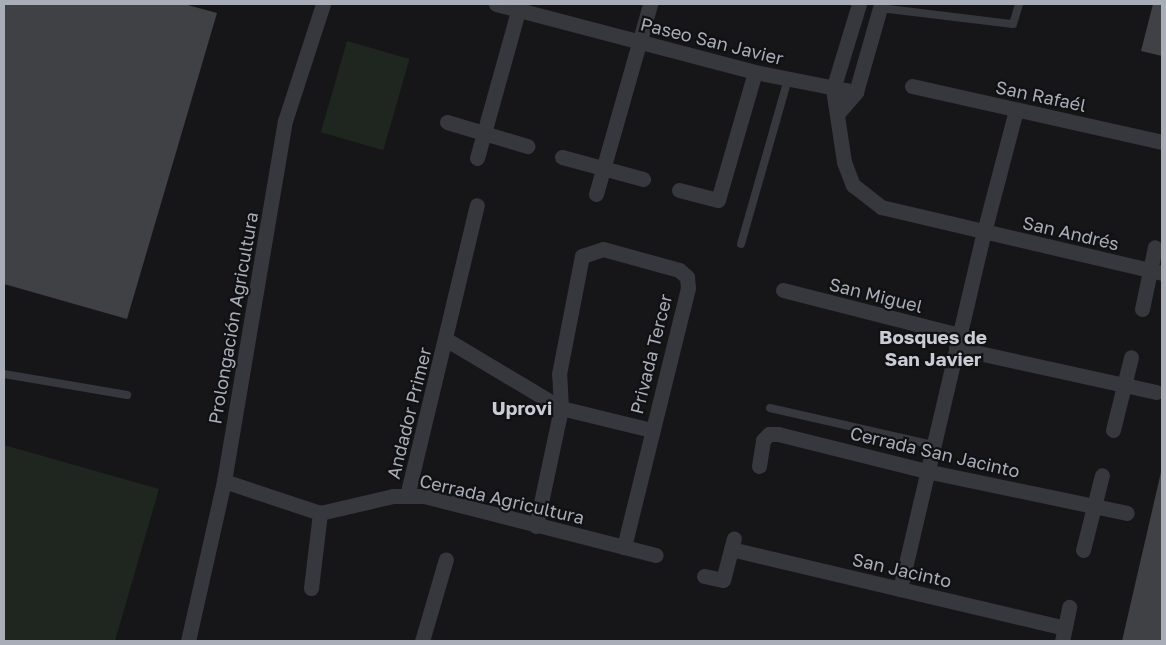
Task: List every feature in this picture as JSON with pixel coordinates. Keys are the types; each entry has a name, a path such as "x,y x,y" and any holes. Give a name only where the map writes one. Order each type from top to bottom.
{"street":[{"name":"Prolongación Agricultura","path":"188,641 224,481 285,121 323,4"},
{"name":"Paseo San Javier","path":"496,4 519,7 640,42 755,72 833,89 856,92"},
{"path":"596,194 650,4"},
{"path":"859,4 833,89 844,162 853,184 880,207 984,232"},
{"path":"838,113 856,92 880,6"},
{"path":"476,158 519,7"},
{"path":"679,190 718,200 755,72"},
{"name":"San Rafaél","path":"912,86 1162,142"},
{"path":"900,589 957,341 1016,110"},
{"path":"447,122 527,146"},
{"path":"562,157 642,179"},
{"name":"Andador Primer","path":"407,496 477,205"},
{"name":"San Andrés","path":"984,232 1156,272"},
{"path":"1142,309 1156,272 1155,247"},
{"name":"Privada Tercer","path":"561,408 559,374 582,256 603,249 679,270 687,277 688,288 651,430 624,547"},
{"name":"San Miguel","path":"783,290 957,341 1156,392"},
{"path":"446,340 561,408 651,430"},
{"path":"1113,430 1131,357"},
{"path":"536,526 561,408"},
{"name":"Cerrada San Jacinto","path":"759,466 763,440 769,434 778,434 926,471 1127,513"},
{"path":"1083,550 1102,475"},
{"path":"224,481 320,513 311,588"},
{"name":"Cerrada Agricultura","path":"320,513 393,496 424,496 656,555"},
{"name":"San Jacinto","path":"704,576 723,580 732,543 1064,634 1068,607"},
{"path":"422,641 446,559"}],"lane":[{"path":"880,6 1013,24 1019,4"},
{"path":"741,244 788,79"},
{"path":"4,374 127,395"},
{"path":"770,408 933,445"}],"shaded area":[{"path":"347,41 409,59 383,150 321,132"},
{"path":"4,445 159,489 115,641 4,641"}],"building":[{"path":"4,4 184,4 217,13 127,319 4,284"},
{"path":"1153,4 1162,4 1162,56 1141,51"},
{"path":"1161,472 1161,641 1122,641"}],"district":[{"name":"Bosques de San Javier","path":"933,348"},
{"name":"Uprovi","path":"522,408"}]}
